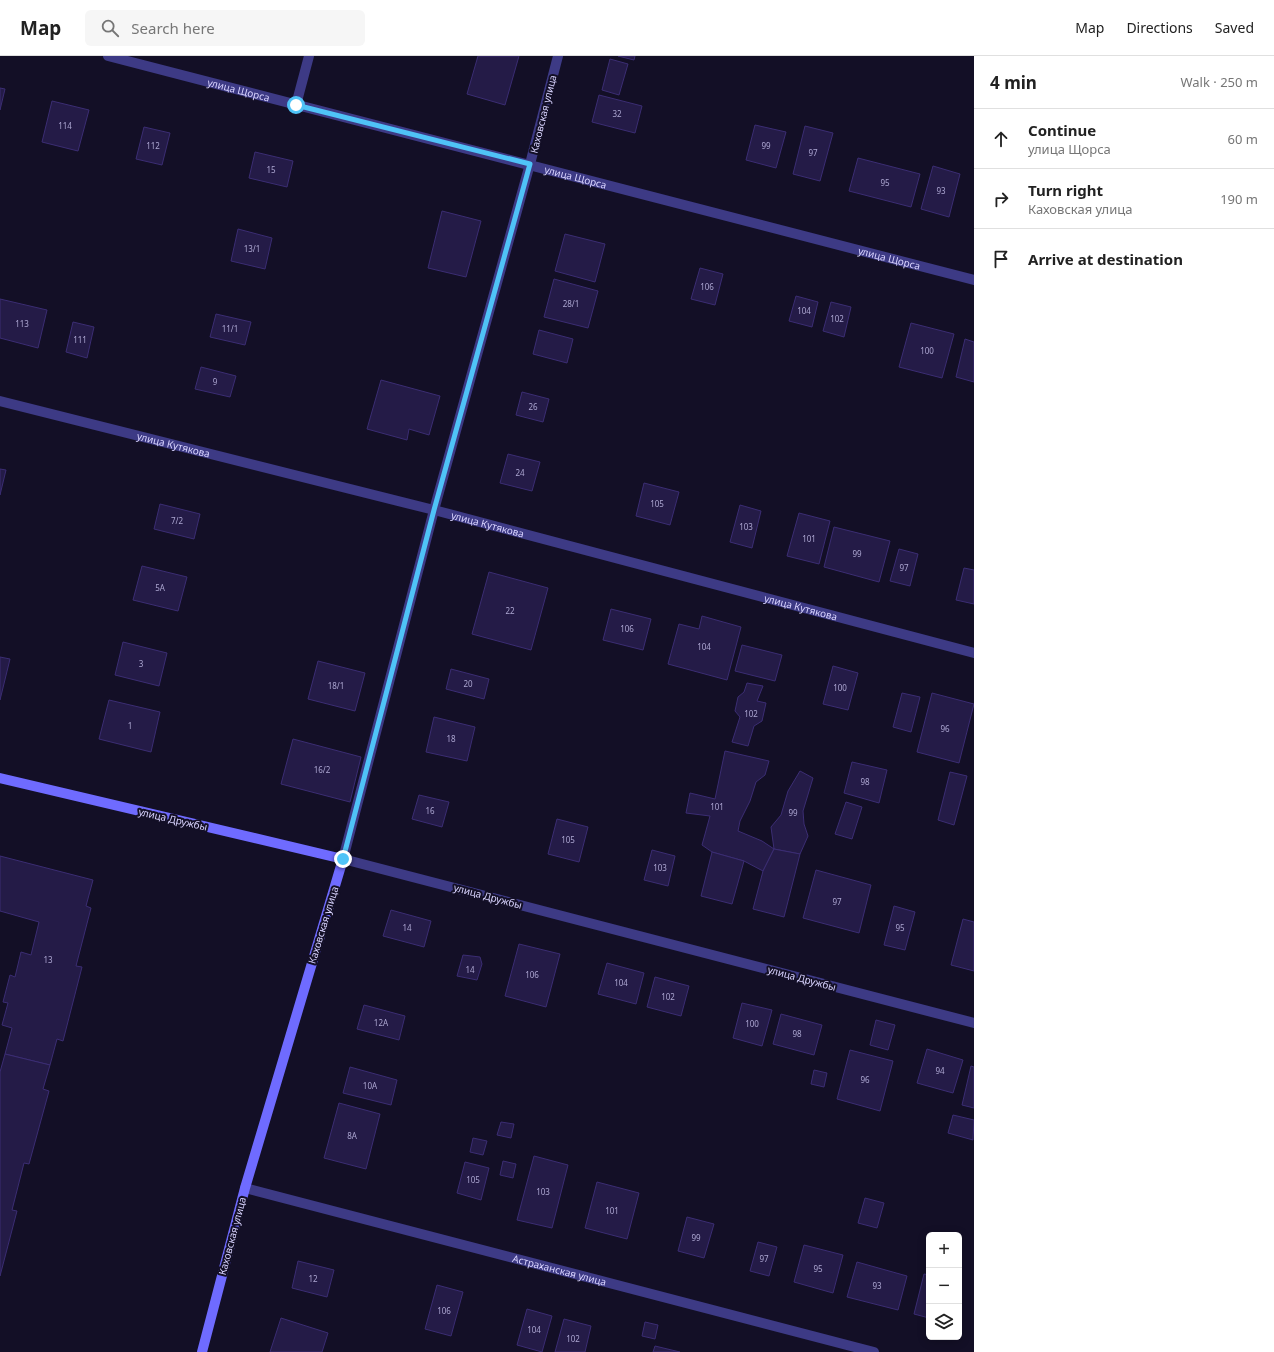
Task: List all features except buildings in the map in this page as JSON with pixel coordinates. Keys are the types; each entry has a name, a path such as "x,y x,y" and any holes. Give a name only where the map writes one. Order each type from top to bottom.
{"street":[{"name":"улица Щорса","path":"108,56 974,280"},
{"path":"296,105 309,56"},
{"name":"Каховская улица","path":"202,1352 245,1188 343,859 434,510 530,164 558,56"},
{"name":"улица Кутякова","path":"0,401 434,510 974,653"},
{"name":"улица Дружбы","path":"0,778 343,859 974,1023"},
{"name":"Астраханская улица","path":"245,1188 874,1352"}],"route":[{"path":"296,105 530,164 434,510 343,859"}]}
